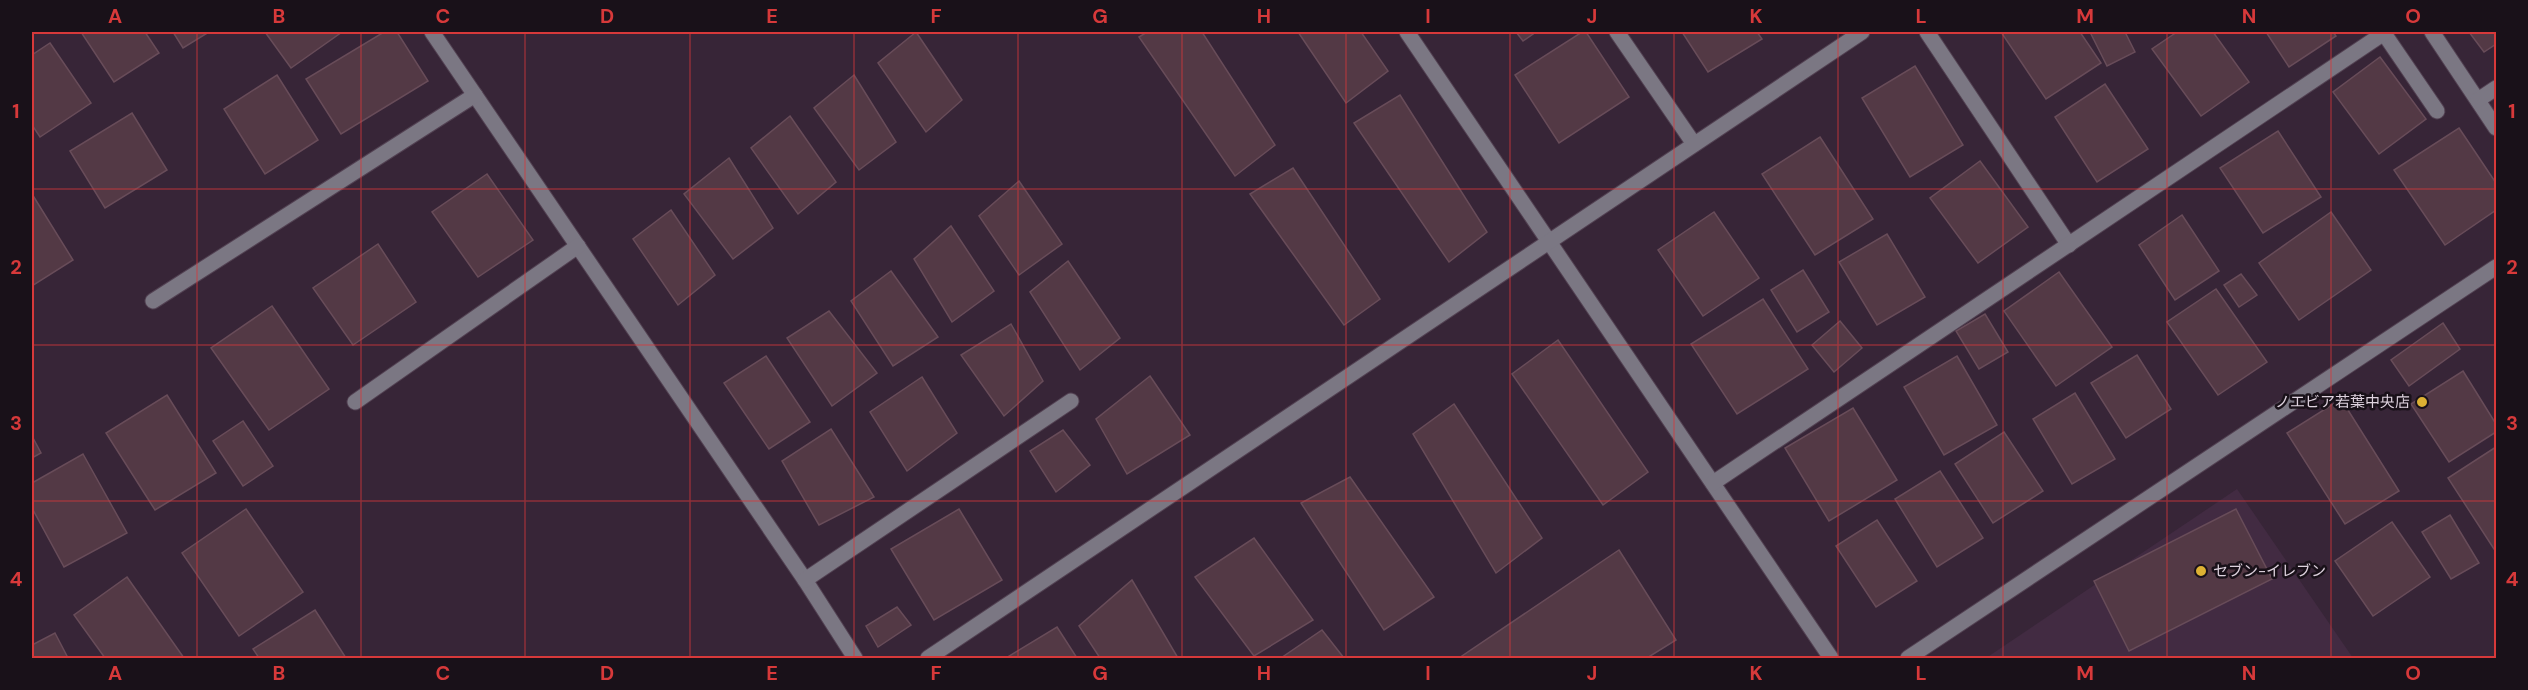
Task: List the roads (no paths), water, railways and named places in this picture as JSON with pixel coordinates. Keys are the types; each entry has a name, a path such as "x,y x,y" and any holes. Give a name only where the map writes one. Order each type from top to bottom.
{"street":[{"path":"432,32 805,580 855,658"},
{"path":"1407,32 1831,658"},
{"path":"1617,32 1694,144"},
{"path":"928,658 1862,32"},
{"path":"1927,32 2069,245"},
{"path":"1713,483 2383,32 2437,111"},
{"path":"2432,32 2496,128"},
{"path":"2478,100 2496,88"},
{"path":"153,301 474,95"},
{"path":"355,402 578,246"},
{"path":"1908,658 2496,267"},
{"path":"805,580 1071,401"}],"place":[{"name":"ノエビア若葉中央店","path":"2422,402"},
{"name":"セブン-イレブン","path":"2201,571"}]}
